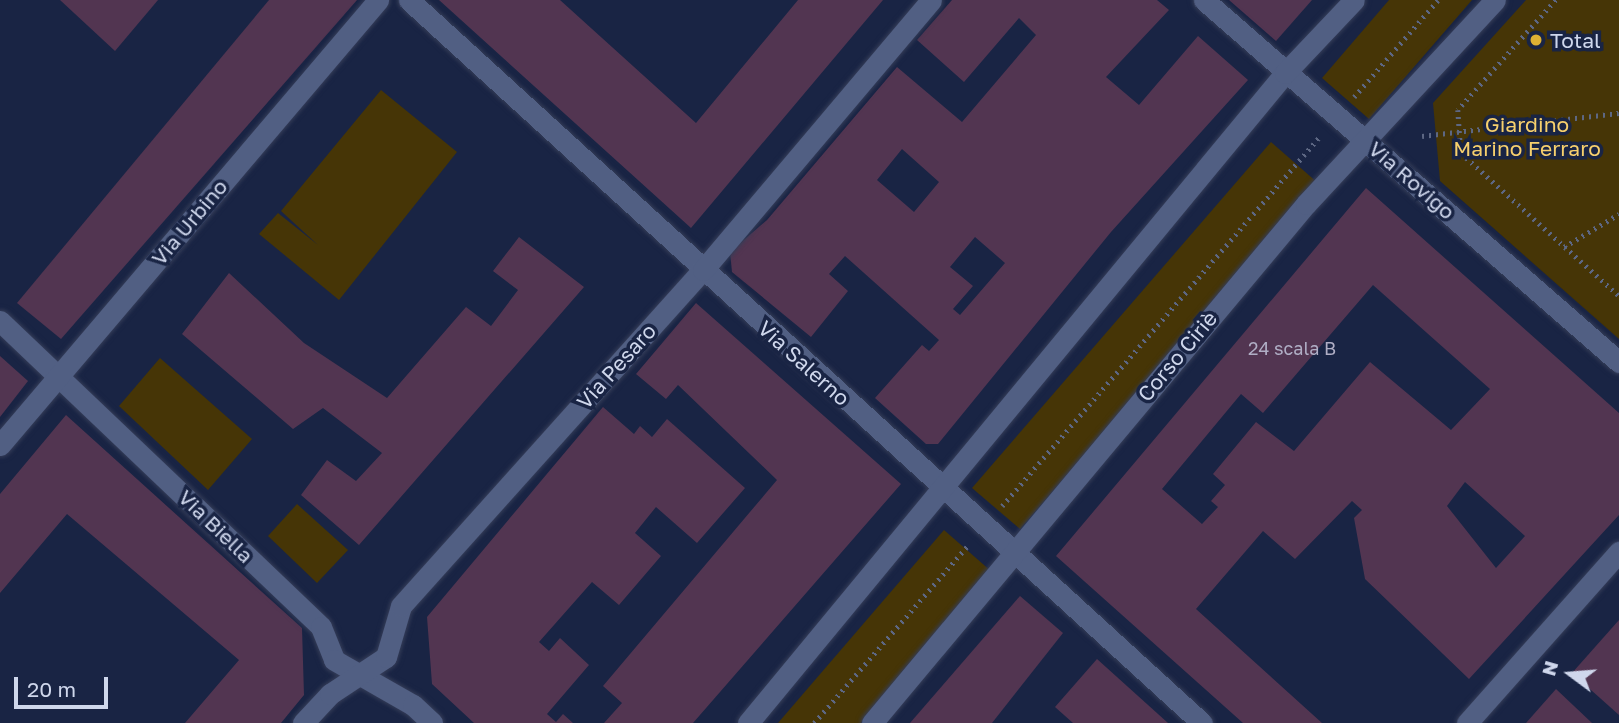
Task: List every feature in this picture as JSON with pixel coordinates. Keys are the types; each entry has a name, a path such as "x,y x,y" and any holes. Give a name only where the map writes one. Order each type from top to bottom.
{"street":[{"name":"Via Urbino","path":"0,444 378,0"},
{"name":"Via Salerno","path":"409,0 944,491 1202,723"},
{"name":"Via Pesaro","path":"303,723 360,674 386,657 401,606 703,270 931,0"},
{"name":"Via Rovigo","path":"1204,0 1619,362"},
{"path":"748,723 944,491 1286,73 1354,0"},
{"name":"Corso Ciriè","path":"872,723 1012,550 1365,139 1495,0"},
{"name":"Via Biella","path":"0,321 321,627 334,660 360,674 432,723"},
{"path":"1467,723 1619,552"}],"path":[{"path":"814,723 1438,0"},
{"path":"1556,0 1458,110 1461,153 1619,296"},
{"path":"1422,136 1619,113"},
{"path":"1564,247 1619,214"}],"green space":[{"path":"1389,0 1472,0 1369,119 1322,78"},
{"name":"Giardino Marino Ferraro","path":"1526,0 1619,0 1619,339 1440,181 1433,103"},
{"path":"381,90 457,152 339,300 259,234 278,213 318,245 281,211"},
{"path":"1271,142 1319,184 1020,529 972,488"},
{"path":"160,358 252,439 208,490 119,406"},
{"path":"297,504 348,550 317,583 268,536"},
{"path":"944,530 992,572 861,723 778,723"}],"building":[{"path":"60,0 158,0 115,51"},
{"path":"269,0 357,0 61,339 17,303"},
{"path":"439,0 560,0 696,123 798,0 883,0 691,228"},
{"path":"952,0 1157,0 1169,10 1106,77 1139,105 1198,36 1248,80 1111,232 938,444 926,444 875,398 922,345 929,351 939,340 845,256 829,274 848,291 811,337 732,272 730,252 767,220 897,67 962,122 1036,35 1019,18 964,82 917,40","holes":["902,149 939,182 914,212 877,180","975,237 1005,263 960,315 953,309 973,286 950,267"]},
{"path":"1229,0 1312,0 1276,41"},
{"path":"1366,188 1619,413 1619,515 1469,679 1365,579 1354,518 1362,510 1352,501 1295,559 1263,531 1196,609 1322,723 1243,723 1056,556","holes":["1373,285 1490,389 1451,430 1370,362 1294,451 1256,422 1213,474 1225,485 1211,501 1218,507 1202,524 1162,489 1241,394 1263,413","1465,482 1525,536 1496,568 1447,506"]},
{"path":"519,237 584,287 359,545 301,495 327,460 356,481 382,453 323,408 293,429 182,334 229,273 304,343 387,398 466,307 491,326 518,290 493,271"},
{"path":"696,303 901,484 693,723 604,723 622,703 603,686 777,480 678,385 666,399 636,374"},
{"path":"0,356 28,381 0,417"},
{"path":"603,407 634,434 640,426 652,437 667,419 745,488 697,543 656,507 635,533 661,556 619,605 592,582 539,642 549,651 560,638 589,665 547,714 556,722 563,714 573,723 474,723 432,684 427,617"},
{"path":"66,415 302,628 304,695 281,723 185,723 239,660 67,514 0,593 0,494"},
{"path":"1020,596 1063,633 992,723 910,723"},
{"path":"1619,620 1619,715 1572,673"},
{"path":"1097,659 1168,723 1073,723 1055,707"},
{"path":"1556,689 1592,723 1526,723"}],"place":[{"name":"Total","path":"1536,40"}]}
